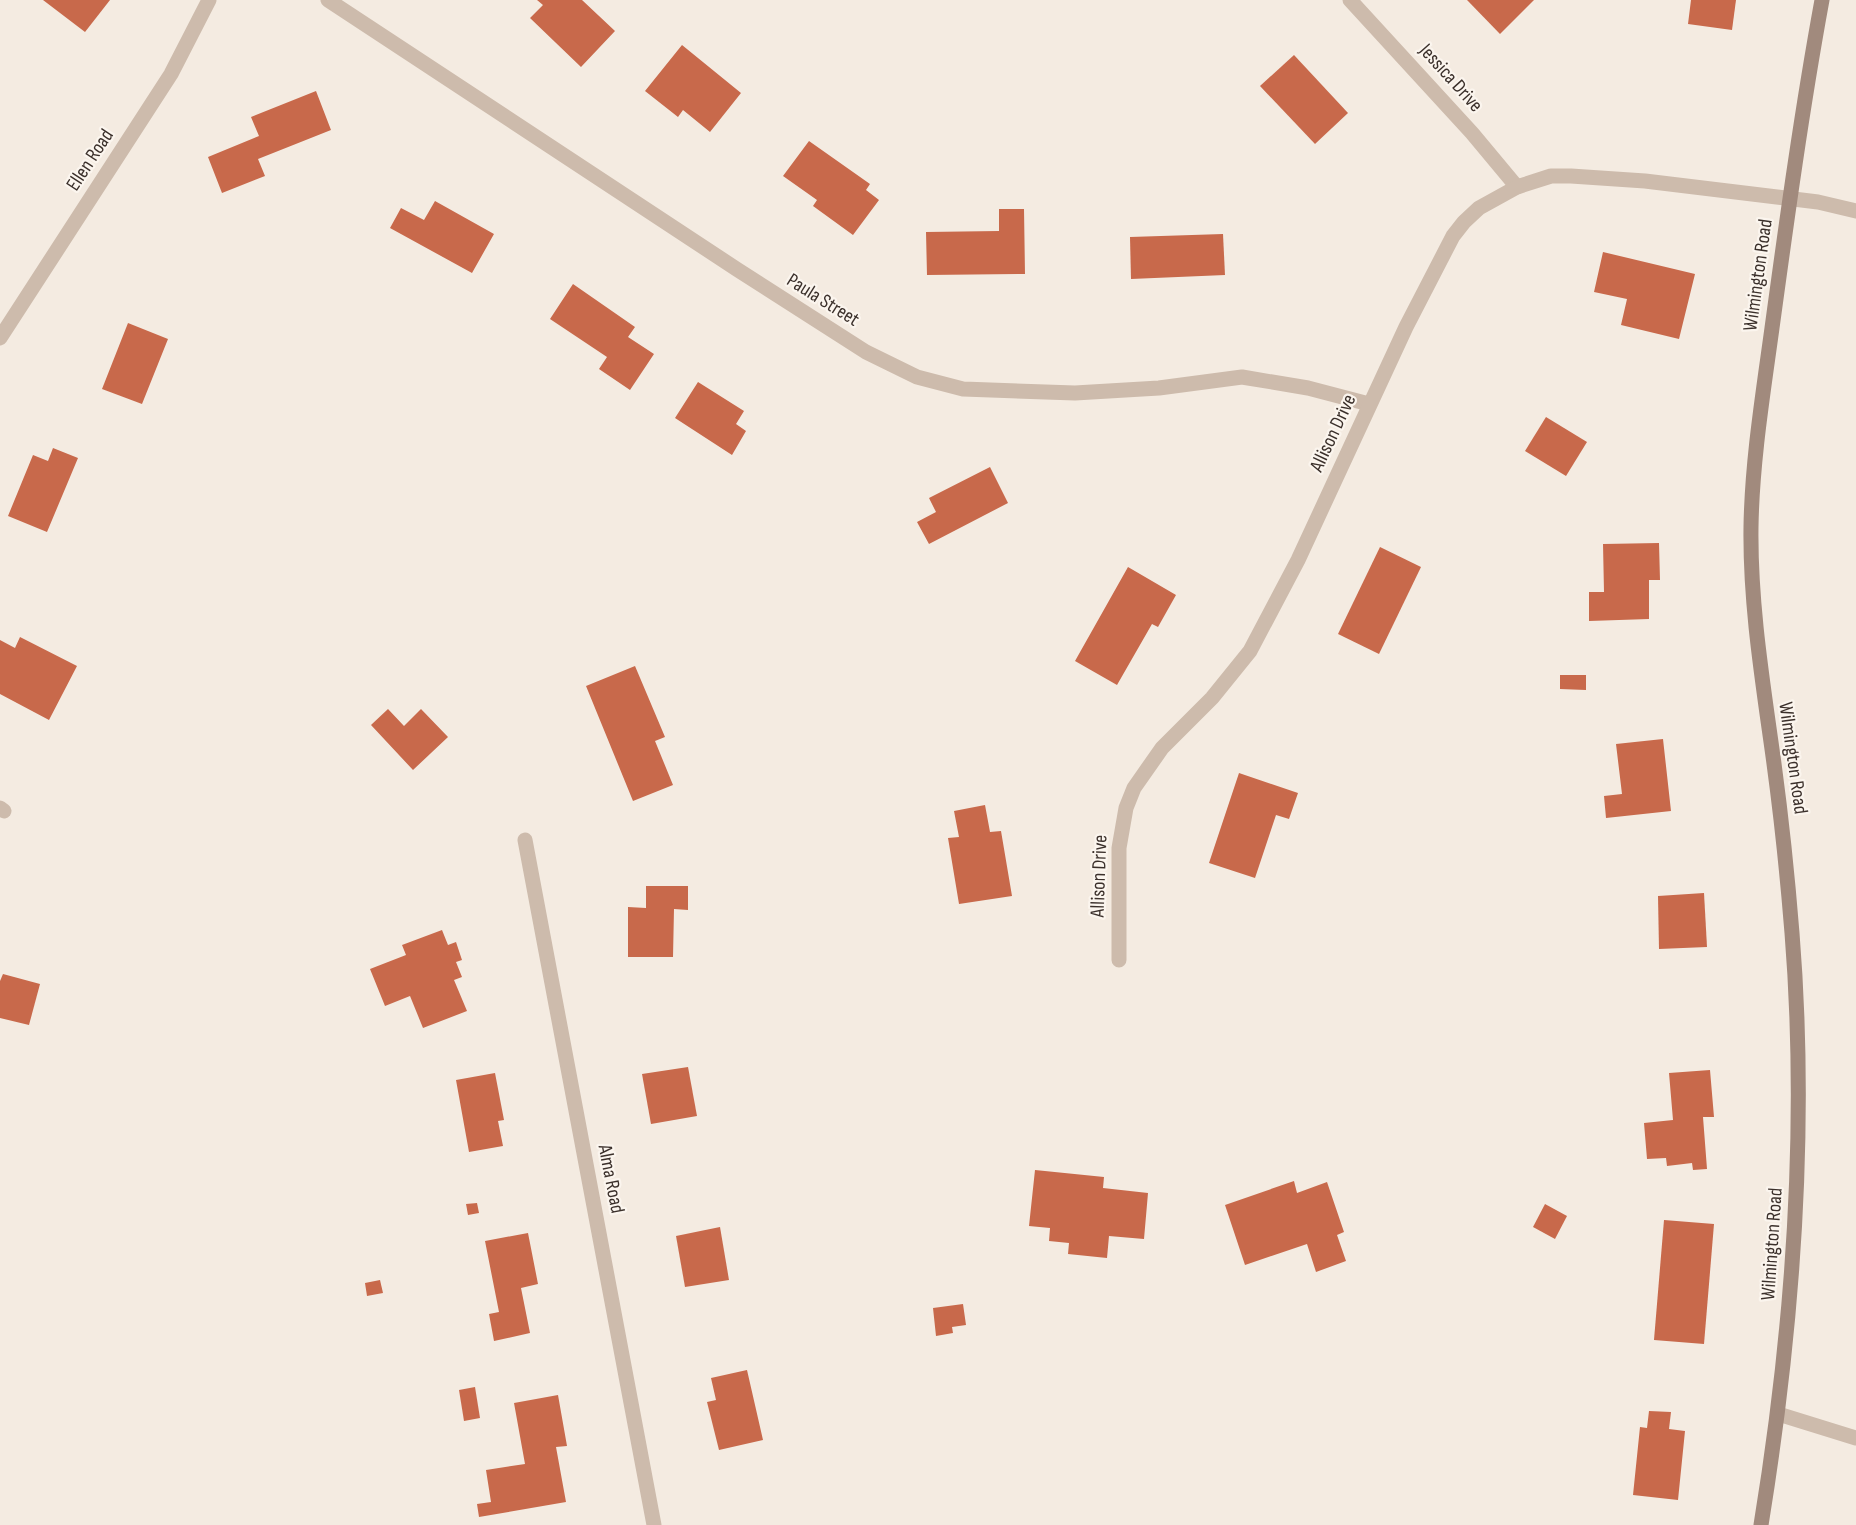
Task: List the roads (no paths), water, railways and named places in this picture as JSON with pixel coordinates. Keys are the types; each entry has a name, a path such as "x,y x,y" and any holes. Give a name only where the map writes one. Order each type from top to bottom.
{"main road":[{"name":"Wilmington Road","path":"1761,1525 1778,1414 1797,1204 1799,1055 1785,857 1755,621 1751,525 1761,410 1789,199 1822,0"}],"street":[{"name":"Ellen Road","path":"0,339 171,74 209,0"},
{"name":"Paula Street","path":"328,0 866,352 917,377 963,389 1074,393 1159,387 1242,377 1308,387 1369,404"},
{"name":"Jessica Drive","path":"1350,0 1472,133 1517,187"},
{"name":"Allison Drive","path":"1119,960 1119,848 1124,818 1134,788 1162,748 1212,698 1250,651 1298,560 1369,404 1453,236 1479,208 1517,187 1551,176 1596,176 1818,202 1856,212"},
{"name":"Alma Road","path":"525,840 654,1525"},
{"path":"1778,1414 1856,1438"}]}
